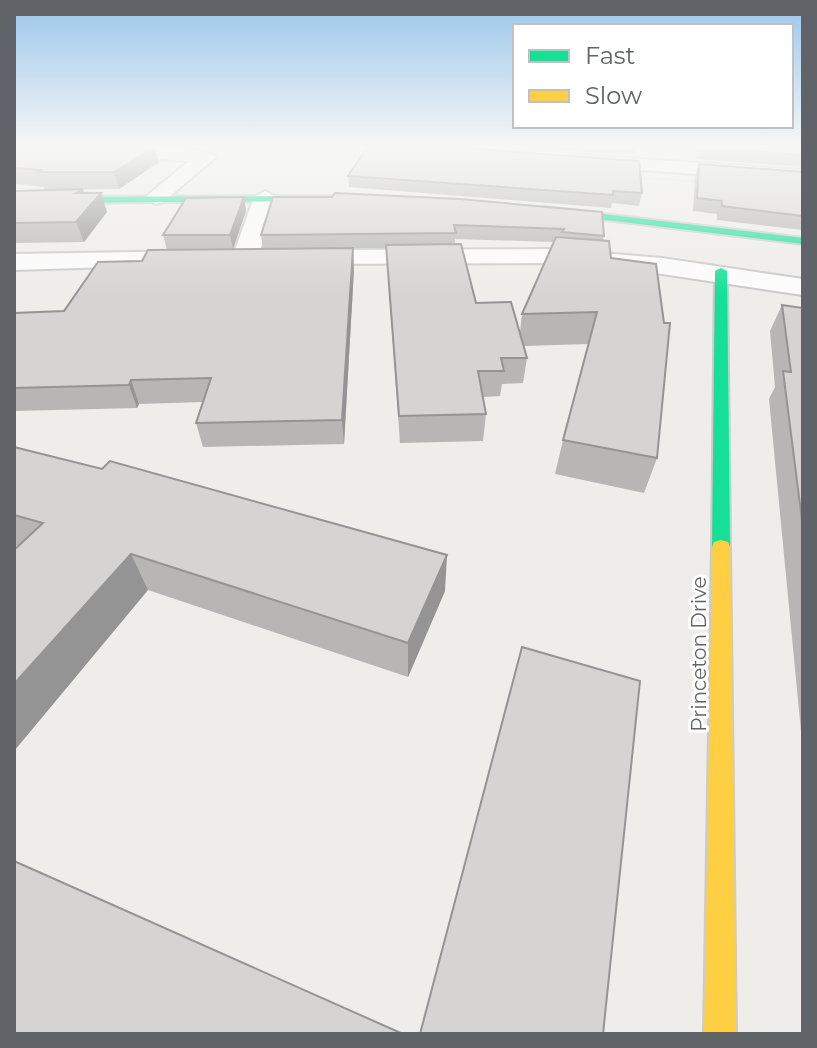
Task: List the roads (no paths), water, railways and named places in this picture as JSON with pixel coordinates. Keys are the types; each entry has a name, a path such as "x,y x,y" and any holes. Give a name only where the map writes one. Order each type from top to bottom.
{"street":[{"path":"245,258 265,197"},
{"path":"14,200 384,198"},
{"path":"526,208 803,241"},
{"path":"708,229 705,260 721,272"},
{"path":"721,272 737,264 736,232"},
{"path":"14,262 553,256 721,272 803,287"},
{"name":"Princeton Drive","path":"720,1034 721,272"}]}
